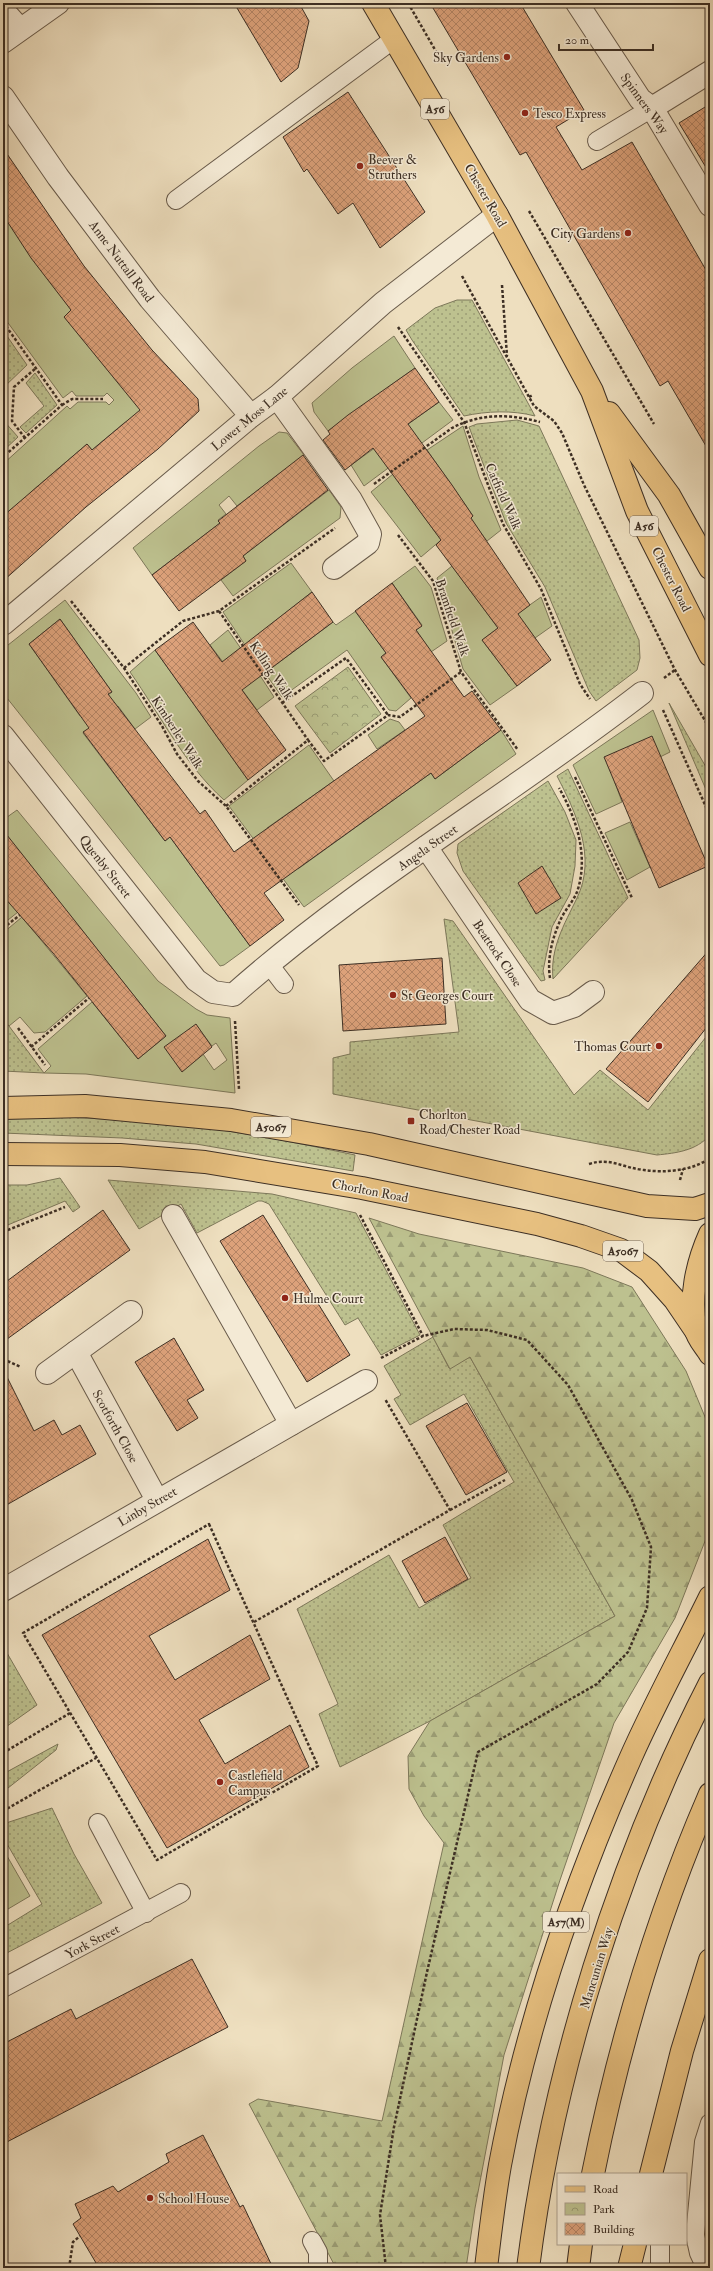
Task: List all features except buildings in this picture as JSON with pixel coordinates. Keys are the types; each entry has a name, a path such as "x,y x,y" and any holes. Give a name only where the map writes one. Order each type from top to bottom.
{"main road":[{"name":"Chester Road","path":"373,3 498,215 592,391 637,511 710,654"},
{"name":"Chester Road","path":"592,391 669,495 710,568"},
{"name":"A5067","path":"3,1108 85,1106 231,1120 368,1144 647,1206 695,1209 710,1204"},
{"name":"Chorlton Road","path":"3,1154 120,1155 205,1162 362,1188 537,1224 581,1236 621,1250 649,1271 670,1294 710,1354"},
{"path":"696,1331 694,1286 703,1250 710,1234"},
{"name":"A57(M)","path":"486,2268 500,2165 518,2085 538,2007 562,1932 594,1845 631,1756 710,1597"},
{"name":"Mancunian Way","path":"528,2268 545,2162 577,2032 600,1951 644,1830 675,1756 710,1683"},
{"path":"593,2173 604,2119 637,1996 676,1877 710,1794"},
{"path":"651,2173 661,2129 682,2051 710,1960"},
{"path":"578,2268 581,2245"},
{"path":"629,2268 635,2245"}],"street":[{"path":"3,10 11,35 58,3"},
{"name":"Spinners Way","path":"577,3 640,98 652,108 710,205"},
{"path":"652,108 710,72"},
{"name":"Anne Nuttall Road","path":"3,97 58,177 150,298 251,416"},
{"name":"Lower Moss Lane","path":"3,624 251,416 277,397 383,304 447,252 498,215"},
{"path":"277,397 351,500 370,534 368,543 334,568"},
{"name":"Angela Street","path":"223,993 268,963 426,847 545,764 642,693"},
{"name":"Quenby Street","path":"3,736 196,980 223,993"},
{"name":"Beattock Close","path":"426,847 530,1000 555,1012"},
{"path":"555,1012 574,1006 592,992"},
{"path":"173,1216 291,1424"},
{"path":"47,1373 130,1312"},
{"name":"Scotforth Close","path":"76,1352 157,1500"},
{"name":"Linby Street","path":"3,1590 366,1381"}],"lane":[{"path":"176,200 394,38"},
{"path":"597,141 652,108"},
{"path":"268,963 284,984"},
{"path":"98,1823 146,1913"},
{"name":"York Street","path":"3,1988 181,1893"},
{"path":"706,2268 699,2253 696,2235 704,2142 710,2123"},
{"path":"660,2173 661,2129"},
{"path":"312,2241 318,2252 318,2268"},
{"path":"660,2245 660,2268"}],"path":[{"path":"408,3 443,64"},
{"path":"525,206 655,427"},
{"path":"447,252 459,269 534,406 554,421 562,432 588,492 671,663 710,729"},
{"path":"3,322 62,405"},
{"name":"Catfield Walk","path":"396,324 464,422 503,524 541,589 580,684 591,700"},
{"path":"604,349 608,347"},
{"path":"25,438 12,422 14,387 36,368"},
{"path":"529,397 533,394"},
{"path":"3,456 62,405 72,399 103,399"},
{"path":"370,486 452,428 464,422 478,418 515,415 540,422"},
{"path":"124,668 183,621 219,611 342,523"},
{"name":"Bramfield Walk","path":"308,740 324,762 388,715 400,717 461,672 433,581 418,560"},
{"name":"Kimberley Walk","path":"67,596 124,668 162,726 177,754 198,781 226,806 301,907"},
{"name":"Kelling Walk","path":"219,611 308,740"},
{"path":"282,703 346,658 388,715"},
{"path":"461,672 518,750 518,756"},
{"path":"661,707 710,816"},
{"path":"226,806 308,740"},
{"path":"563,751 632,898"},
{"path":"545,764 565,798 579,835 582,863 576,892 560,921 551,949 548,967 555,1012"},
{"path":"3,928 20,915"},
{"path":"223,993 239,1088"},
{"path":"31,1047 89,998"},
{"path":"18,1028 45,1065"},
{"path":"682,1174 683,1169 702,1164 710,1158"},
{"path":"3,1232 65,1207"},
{"path":"358,1210 423,1336"},
{"path":"377,1360 423,1336 454,1329 487,1330 527,1340 568,1385 632,1500 651,1547 647,1608 628,1652 597,1684 478,1752 427,1972 394,2126 380,2215 386,2268"},
{"path":"366,1381 384,1396 450,1510"},
{"path":"254,1622 505,1480"},
{"path":"209,1524 318,1766 157,1860 70,1713 23,1633 209,1524"},
{"path":"3,1753 70,1713"},
{"path":"3,1811 96,1758"},
{"path":"69,2268 73,2242 80,2236"}],"green space":[{"path":"3,214 71,310 65,317 111,374 162,399 124,423 92,450 87,444 32,491 3,523 3,464 67,406 70,409 78,402 106,402 109,405 114,400 107,393 104,396 76,396 72,391 63,398 3,316"},
{"path":"457,300 472,300 535,416 500,412 464,416 412,340 406,330 435,308"},
{"path":"7,336 27,365 3,388 3,339"},
{"path":"394,336 415,368 328,431 314,412 312,403 352,368"},
{"path":"35,373 57,405 26,433 20,427 44,406 26,383"},
{"path":"439,402 453,420 364,486 351,465"},
{"path":"3,420 18,437 3,451"},
{"path":"517,420 539,426 639,640 640,658 637,670 596,701 589,691 545,587 506,523 469,427 477,424"},
{"path":"463,426 479,477 501,530 487,541 470,519 473,516 427,450"},
{"path":"279,432 287,433 304,455 237,506 229,496 219,505 226,514 218,520 220,523 152,575 133,548 259,446"},
{"path":"393,474 441,540 421,557 371,492"},
{"path":"329,490 341,507 340,518 233,596 221,580 246,561 243,556"},
{"path":"291,563 312,592 245,645 223,612"},
{"path":"415,566 431,587 447,641 431,652 416,630 422,625 392,583"},
{"path":"452,566 498,628 482,640 517,686 490,705 463,669 437,578"},
{"path":"541,597 552,626 535,638 517,614"},
{"path":"65,600 136,693 151,717 135,729 118,706 83,733 165,841 170,837 250,946 224,965 220,966 3,693 3,649","holes":["60,619 112,692 80,716 29,644"]},
{"path":"356,611 386,653 381,657 411,698 396,711 389,710 347,650 282,697 265,673 333,622 336,625"},
{"path":"228,630 244,653 226,666 210,645"},
{"path":"155,650 248,780 224,800 197,771 185,755 130,672"},
{"path":"348,667 381,714 330,753 295,706"},
{"path":"259,674 274,697 257,710 240,687"},
{"path":"669,703 710,774 710,799"},
{"path":"653,710 670,752 614,780 622,802 596,814 573,765"},
{"path":"390,719 399,722 405,730 377,749 368,735"},
{"path":"501,730 516,754 304,907 229,806 309,745 334,781 267,828 298,869 431,773 435,779"},
{"path":"568,769 628,898 553,979 556,947 563,927 583,883 585,867 582,836 571,805 557,776"},
{"path":"548,781 565,812 576,840 575,866 570,894 552,927 543,971 545,980 541,981 463,871 457,853 458,844"},
{"path":"17,810 158,981 196,1009 207,1015 230,1018 235,1093 86,1074 44,1073 51,1066 38,1049 92,1002 138,1059 166,1036 3,831 3,820","holes":["196,1025 212,1046 216,1043 227,1060 214,1070 203,1054"]},
{"path":"630,822 650,867 627,880 605,833"},
{"path":"3,894 18,912 3,924"},
{"path":"22,917 87,996 45,1032 34,1033 20,1017 9,1026 3,1019 3,933"},
{"path":"444,919 453,921 574,1095 600,1070 648,1110 710,1032 710,1135 692,1148 657,1155 333,1094 333,1058 350,1054 350,1042 459,1032"},
{"path":"3,1019 9,1026 44,1073 3,1071"},
{"path":"3,1116 126,1120 200,1127 239,1133 355,1155 353,1171 196,1144 122,1138 3,1133"},
{"path":"60,1178 80,1207 73,1212 65,1201 3,1227 3,1185 27,1185"},
{"path":"108,1180 272,1194 356,1213 420,1335 381,1355 358,1318 345,1325 269,1204 258,1201 197,1233 181,1204 139,1229"},
{"path":"369,1218 419,1234 583,1268 632,1287 686,1371 710,1429 710,1521 707,1536 675,1618 614,1723 560,1880 504,2055 475,2208 466,2268 336,2268 249,2104 258,2099 382,2121 444,1843 424,1816 409,1789 408,1756 430,1721 615,1616 470,1357 450,1369"},
{"path":"433,1337 449,1368 470,1357 615,1616 432,1720 340,1767 319,1714 338,1704 297,1609 389,1555 419,1608 471,1578 443,1525 514,1482 464,1394 410,1425 394,1399 401,1395 384,1366"},
{"path":"3,1646 37,1705 3,1729"},
{"path":"58,1744 56,1750 3,1792 3,1774"},
{"path":"52,1808 74,1854 102,1903 3,1955 3,1928 42,1904 3,1837 3,1824"},
{"path":"3,1849 30,1896 3,1912"}],"place":[{"name":"Sky Gardens","path":"507,57"},
{"name":"Tesco Express","path":"525,113"},
{"name":"Beever & Struthers","path":"360,166"},
{"name":"City Gardens","path":"628,233"},
{"name":"St Georges Court","path":"393,995"},
{"name":"Thomas Court","path":"659,1046"},
{"name":"Chorlton Road/Chester Road","path":"411,1121"},
{"name":"Hulme Court","path":"285,1298"},
{"name":"Castlefield Campus","path":"220,1782"},
{"name":"School House","path":"150,2198"}]}
